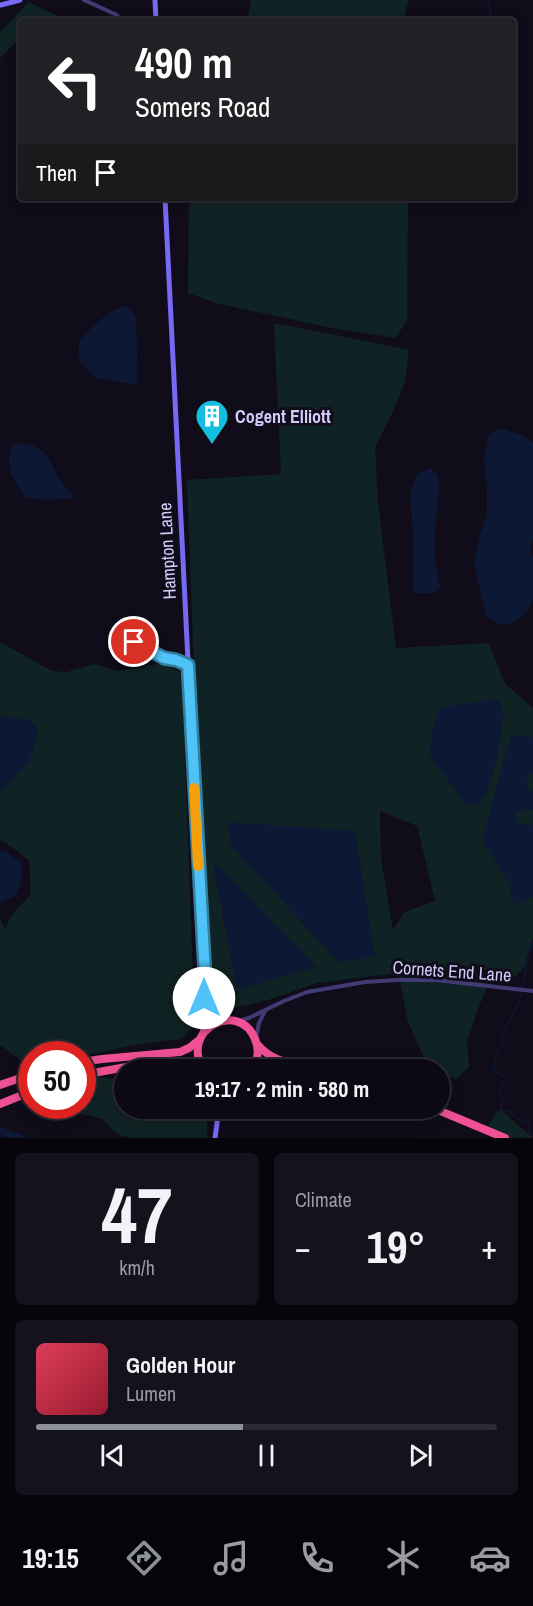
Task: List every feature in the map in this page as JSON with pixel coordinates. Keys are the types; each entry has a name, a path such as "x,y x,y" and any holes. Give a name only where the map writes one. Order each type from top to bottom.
{"highway":[{"path":"96,1060 180,1052 189,1048 212,1025 222,1021 234,1021 251,1031 257,1043 266,1053 277,1059"},
{"path":"199,1059 197,1053 201,1037"},
{"path":"256,1059 257,1043"},
{"path":"96,1072 114,1069"},
{"path":"0,1085 18,1079"},
{"path":"0,1104 18,1096"},
{"path":"450,1115 505,1138"}],"main road":[{"path":"0,12 1,4 20,0"},
{"path":"155,0 156,18"},
{"name":"Hampton Lane","path":"165,201 205,975 203,986 205,1013 201,1037"},
{"name":"Hampton Lane","path":"205,975 216,1005 221,1012 234,1021"},
{"path":"215,1138 218,1119"}],"street":[{"path":"84,0 112,12 118,18"},
{"path":"134,642 164,658 188,665"},
{"name":"Cornets End Lane","path":"234,1021 249,1018 308,992 346,984 436,980 533,991"},
{"path":"257,1043 259,1023 266,1011"}],"green space":[{"path":"251,0 409,0 404,18 248,18"},
{"path":"29,2 62,18 18,18 18,40 0,58 0,32"},
{"path":"189,201 408,201 407,321 395,338 327,327 216,303 188,293"},
{"path":"274,323 409,350 405,381 375,447 378,502 396,648 489,643 505,684 533,708 533,938 524,967 513,978 492,976 467,1042 469,1067 456,1079 450,1077 450,1059 425,1059 408,1022 398,973 317,983 268,1000 235,1008 223,996 210,960 199,808 187,480 281,474","holes":["380,811 417,826 435,901 405,912 393,930 381,859"]},
{"path":"0,642 52,671 67,672 94,664 118,671 163,663 182,673 196,1009 192,1028 181,1039 134,1045 96,1053 96,1041 18,1041 18,1058 0,1045 0,918 5,929 10,917 31,894 29,860 0,840"},
{"path":"96,1078 113,1079 114,1119 207,1119 207,1138 121,1136 112,1130 103,1119 96,1117"},
{"path":"501,1110 533,1138 508,1138 488,1126 496,1112"}],"water":[{"path":"123,306 130,308 136,318 138,380 135,385 94,377 78,359 79,342 90,329 109,313"},
{"path":"501,428 527,437 533,442 533,541 531,546 533,600 527,611 513,623 500,625 486,616 474,563 479,537 487,514 484,458 489,435"},
{"path":"21,443 41,450 47,456 59,478 71,492 72,498 48,500 26,498 9,466 12,445"},
{"path":"431,468 439,477 434,548 440,588 433,593 413,593 414,544 410,494 417,475"},
{"path":"499,699 503,721 490,783 480,801 466,805 429,754 433,729 440,707"},
{"path":"0,717 29,720 36,726 38,734 29,761 0,793"},
{"path":"511,735 533,737 533,774 528,775 526,786 533,792 533,810 526,809 516,813 517,823 533,825 533,897 518,904 511,902 511,886 482,840"},
{"path":"228,822 355,831 375,957 338,962 230,844"},
{"path":"4,850 21,863 21,882 16,896 0,903 0,851"},
{"path":"212,860 317,967 237,988"}],"waterway":[{"path":"489,0 491,18"},
{"path":"533,943 519,1001 502,1033 506,1040 500,1047 494,1072 505,1078 499,1092 503,1098 501,1110 511,1112 514,1117 528,1122 529,1133 533,1133"},
{"path":"0,1131 20,1138"}],"slow traffic":[{"path":"194,788 198,866"}],"place":[{"name":"Cogent Elliott","path":"212,445"}],"route":[{"path":"134,642 164,658 188,665 205,975 204,998"}]}
